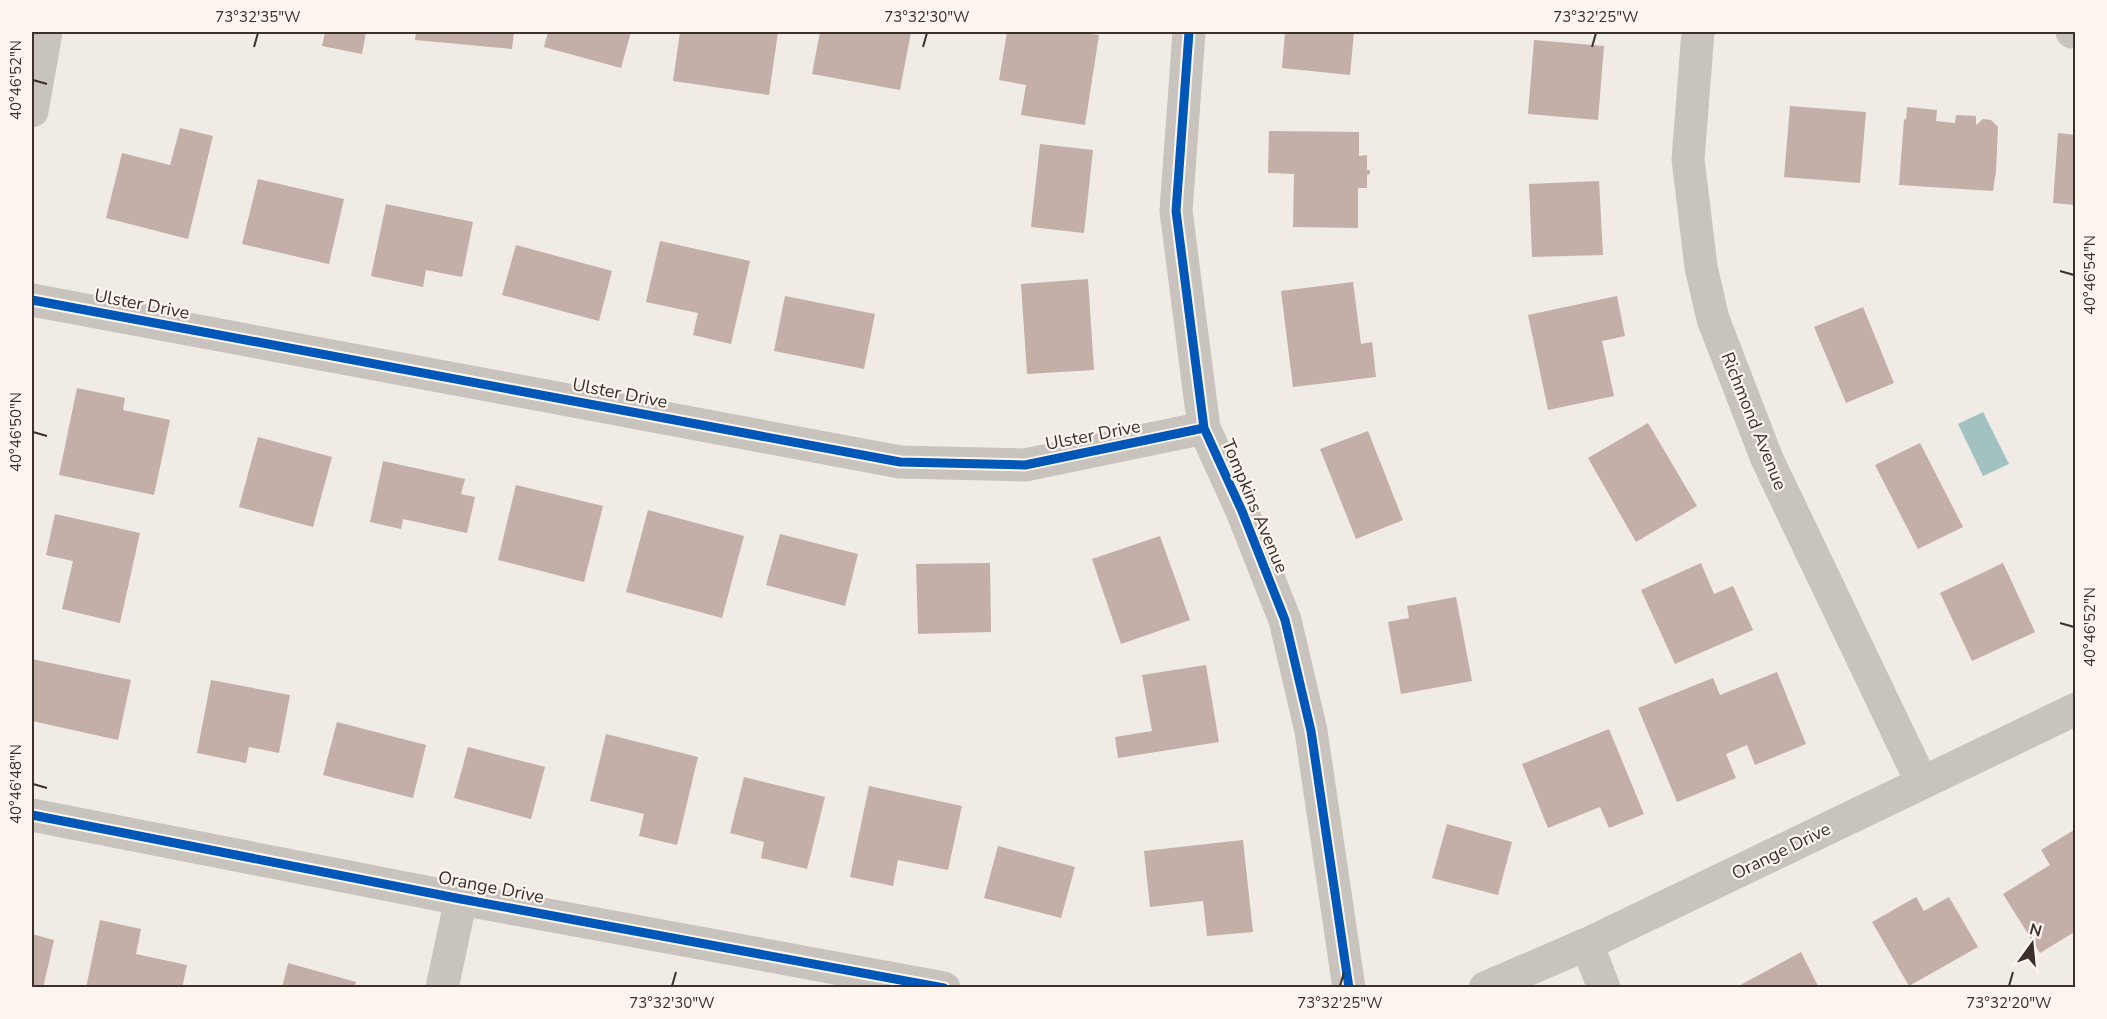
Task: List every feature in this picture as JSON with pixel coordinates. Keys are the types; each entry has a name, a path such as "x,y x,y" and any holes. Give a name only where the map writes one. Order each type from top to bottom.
{"street":[{"path":"32,111 46,32"},
{"name":"Tompkins Avenue","path":"1189,32 1176,211 1204,428 1242,511 1285,620 1311,731 1349,987"},
{"name":"Richmond Avenue","path":"1698,32 1688,159 1701,267 1713,319 1767,459 1922,783"},
{"name":"Ulster Drive","path":"32,300 900,462 1025,465 1204,428"},
{"name":"Orange Drive","path":"1485,987 1587,944 2076,709"},
{"name":"Orange Drive","path":"32,815 461,899 944,987"},
{"path":"442,987 461,899"},
{"path":"1587,944 1604,987"}],"water":[{"path":"1983,412 2009,464 1983,476 1958,424"}],"building":[{"path":"325,32 366,32 362,54 322,46"},
{"path":"416,32 514,32 512,49 415,40"},
{"path":"548,32 631,32 621,68 544,47"},
{"path":"680,32 778,32 769,95 673,81"},
{"path":"820,32 911,32 900,90 812,74"},
{"path":"1007,32 1075,32 1099,35 1085,125 1021,115 1026,85 999,80"},
{"path":"1285,32 1354,32 1350,75 1282,68"},
{"path":"1534,40 1604,46 1598,120 1528,114"},
{"path":"1790,106 1866,112 1860,183 1784,177"},
{"path":"1907,107 1937,110 1936,121 1955,123 1956,115 1976,116 1976,125 1983,119 1991,120 1998,127 1993,191 1899,185"},
{"path":"180,128 213,136 188,239 106,218 122,153 170,165"},
{"path":"1269,131 1359,132 1359,156 1367,155 1367,170 1370,170 1370,174 1367,175 1367,188 1358,188 1358,228 1293,227 1294,174 1268,173"},
{"path":"2058,133 2076,135 2076,205 2053,203"},
{"path":"1040,144 1093,150 1084,233 1031,227"},
{"path":"258,179 344,199 329,264 242,244"},
{"path":"1599,181 1603,255 1532,257 1529,184"},
{"path":"386,204 473,222 462,277 426,270 423,287 371,276"},
{"path":"660,241 750,261 731,344 693,335 698,313 646,302"},
{"path":"516,245 612,271 599,321 502,295"},
{"path":"1088,279 1094,370 1027,374 1021,284"},
{"path":"1353,282 1361,344 1372,342 1376,377 1293,387 1281,291"},
{"path":"785,296 875,314 864,369 774,351"},
{"path":"1617,296 1625,336 1602,341 1614,396 1548,410 1528,315"},
{"path":"1863,307 1894,383 1846,403 1814,327"},
{"path":"77,388 125,398 123,410 170,420 154,495 59,475"},
{"path":"1648,423 1697,506 1636,542 1588,458"},
{"path":"1368,431 1403,520 1356,539 1320,449"},
{"path":"258,437 332,457 313,527 239,507"},
{"path":"1920,443 1963,527 1918,549 1875,465"},
{"path":"383,461 465,479 461,494 475,497 467,533 403,519 401,529 370,522"},
{"path":"516,485 603,506 584,582 498,560"},
{"path":"648,510 744,536 722,618 626,592"},
{"path":"55,514 140,533 120,623 62,609 73,561 46,555"},
{"path":"780,534 858,554 845,606 766,585"},
{"path":"1160,536 1190,620 1121,644 1092,559"},
{"path":"990,563 991,632 918,634 916,564"},
{"path":"1701,563 1714,594 1733,586 1753,630 1675,664 1641,590"},
{"path":"2003,563 2035,632 1972,661 1940,593"},
{"path":"1456,597 1472,681 1401,694 1388,622 1409,618 1407,606"},
{"path":"32,659 131,680 118,740 32,721"},
{"path":"1206,665 1219,742 1118,758 1115,737 1152,731 1142,675"},
{"path":"1777,672 1806,744 1755,765 1747,745 1726,754 1736,778 1677,802 1638,708 1713,678 1720,695"},
{"path":"211,680 290,695 279,753 249,747 246,763 197,753"},
{"path":"337,722 426,745 413,798 323,775"},
{"path":"1609,729 1644,814 1609,828 1600,807 1548,828 1522,764"},
{"path":"606,734 698,757 677,845 639,836 644,814 590,801"},
{"path":"468,747 545,767 531,819 454,798"},
{"path":"744,777 825,797 807,869 761,858 764,842 730,833"},
{"path":"869,786 962,806 948,870 898,860 893,886 850,877"},
{"path":"1447,824 1512,842 1498,895 1432,878"},
{"path":"2074,830 2076,931 2040,953 2003,894 2050,865 2041,850"},
{"path":"1243,840 1253,932 1207,936 1203,901 1150,907 1144,851"},
{"path":"998,846 1075,867 1061,918 984,898"},
{"path":"1916,897 1924,911 1949,897 1978,947 1909,986 1872,922"},
{"path":"100,920 141,929 136,954 187,965 182,988 86,988"},
{"path":"32,934 54,940 43,988 32,988"},
{"path":"1801,952 1819,988 1735,988"},
{"path":"288,963 356,982 354,988 282,988"}],"cycle path":[{"path":"1189,32 1176,211 1204,428 1242,511 1285,620 1311,731 1349,988"},
{"path":"32,300 900,462 1025,465 1204,428"},
{"path":"32,815 461,899 944,988"}]}
